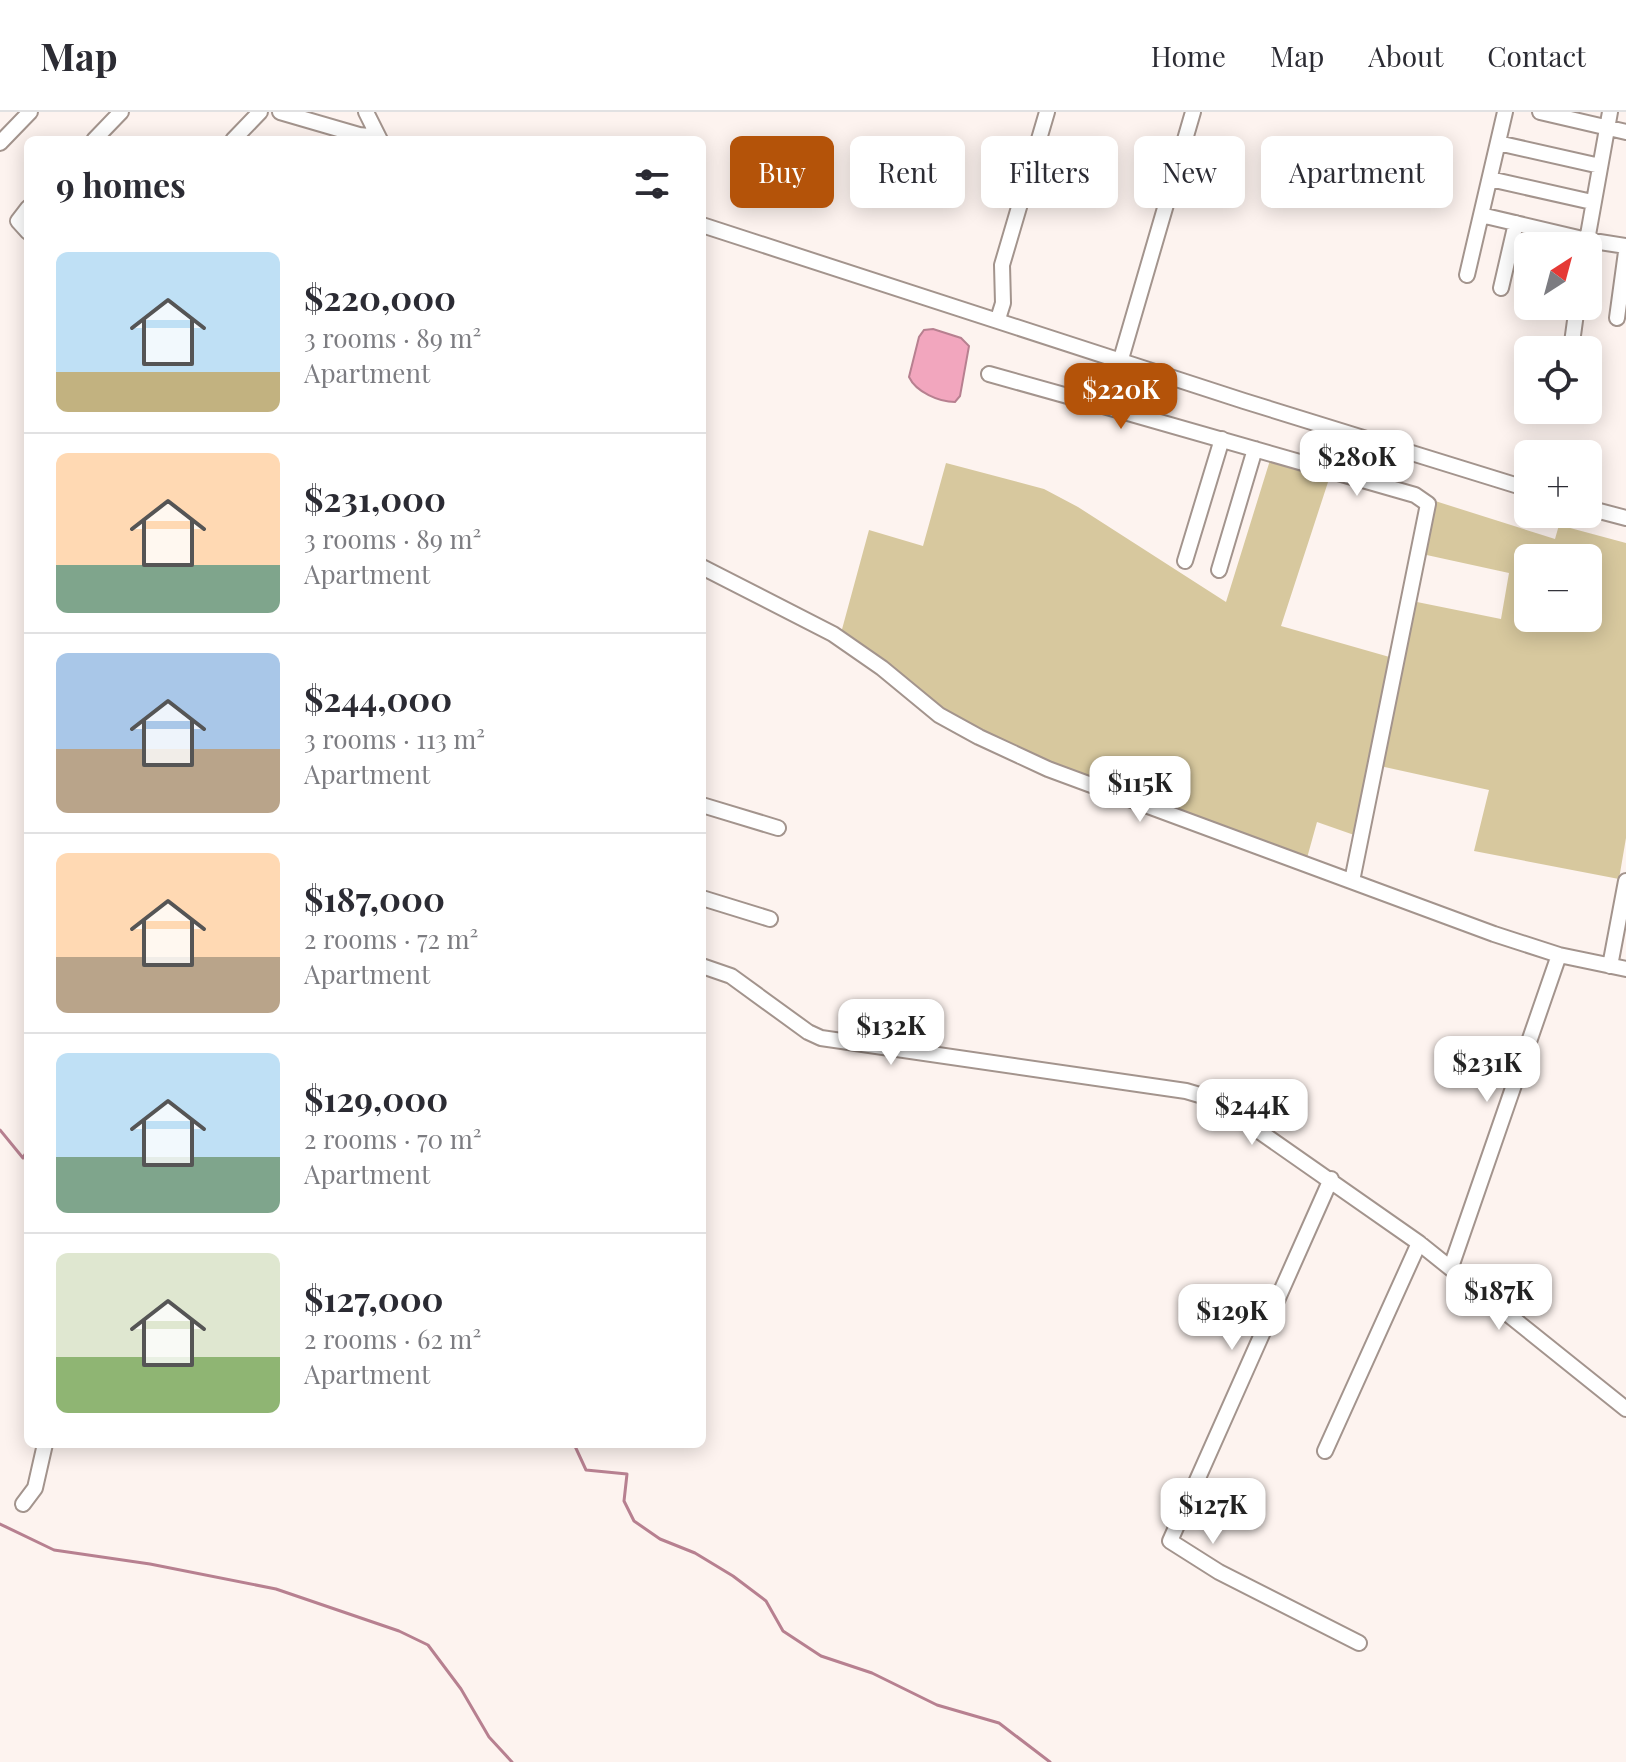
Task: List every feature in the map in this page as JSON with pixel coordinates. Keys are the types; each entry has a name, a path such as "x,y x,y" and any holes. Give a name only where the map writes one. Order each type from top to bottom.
{"street":[{"path":"0,143 30,112"},
{"path":"98,136 121,112"},
{"path":"237,136 260,112"},
{"path":"280,112 366,136"},
{"path":"366,112 378,136"},
{"path":"998,319 1003,303 1002,265 1047,112"},
{"path":"1107,407 1193,112"},
{"path":"1467,275 1505,112"},
{"path":"1540,112 1626,132"},
{"path":"1588,232 1610,112"},
{"path":"1498,143 1600,166"},
{"path":"1490,179 1592,202"},
{"path":"1481,215 1516,223 1536,232"},
{"path":"1501,288 1516,223"},
{"path":"706,226 1120,358 1244,401 1514,485"},
{"path":"1602,245 1626,249 1617,318"},
{"path":"989,374 1415,495 1428,504 1352,881"},
{"path":"1185,561 1222,439"},
{"path":"1219,570 1255,449"},
{"path":"1602,512 1626,518"},
{"path":"706,570 833,634 882,668 939,715 1048,769 1559,955 1626,969"},
{"path":"706,806 778,828"},
{"path":"1610,966 1626,881"},
{"path":"706,899 770,919"},
{"path":"1451,1267 1559,955"},
{"path":"706,967 731,976 808,1032 821,1038 1205,1096 1331,1179 1419,1243 1626,1409"},
{"path":"1331,1179 1170,1541 1219,1572 1359,1643"},
{"path":"1325,1451 1419,1243"},
{"path":"23,1504 35,1488 44,1448"}],"shaded area":[{"path":"933,329 961,338 969,346 960,396 955,402 929,395 909,377 919,337 924,330"},
{"path":"1271,457 1330,476 1281,626 1393,658 1357,836 1317,822 1307,858 1051,763 950,718 841,633 869,530 923,546 946,463 1044,489 1078,507 1226,602"},
{"path":"1432,500 1555,539 1558,528 1570,528 1626,543 1626,838 1619,879 1474,851 1489,790 1380,766 1412,601 1501,619 1509,573 1422,554"}],"waterway":[{"path":"0,1130 24,1156"},
{"path":"576,1448 586,1470 627,1474 624,1501 634,1521 660,1539 695,1553 733,1576 766,1601 783,1631 821,1656 872,1673 937,1705 999,1723 1050,1762"},
{"path":"0,1524 54,1550 150,1564 276,1589 399,1631 428,1645 461,1689 489,1737 512,1762"}]}
